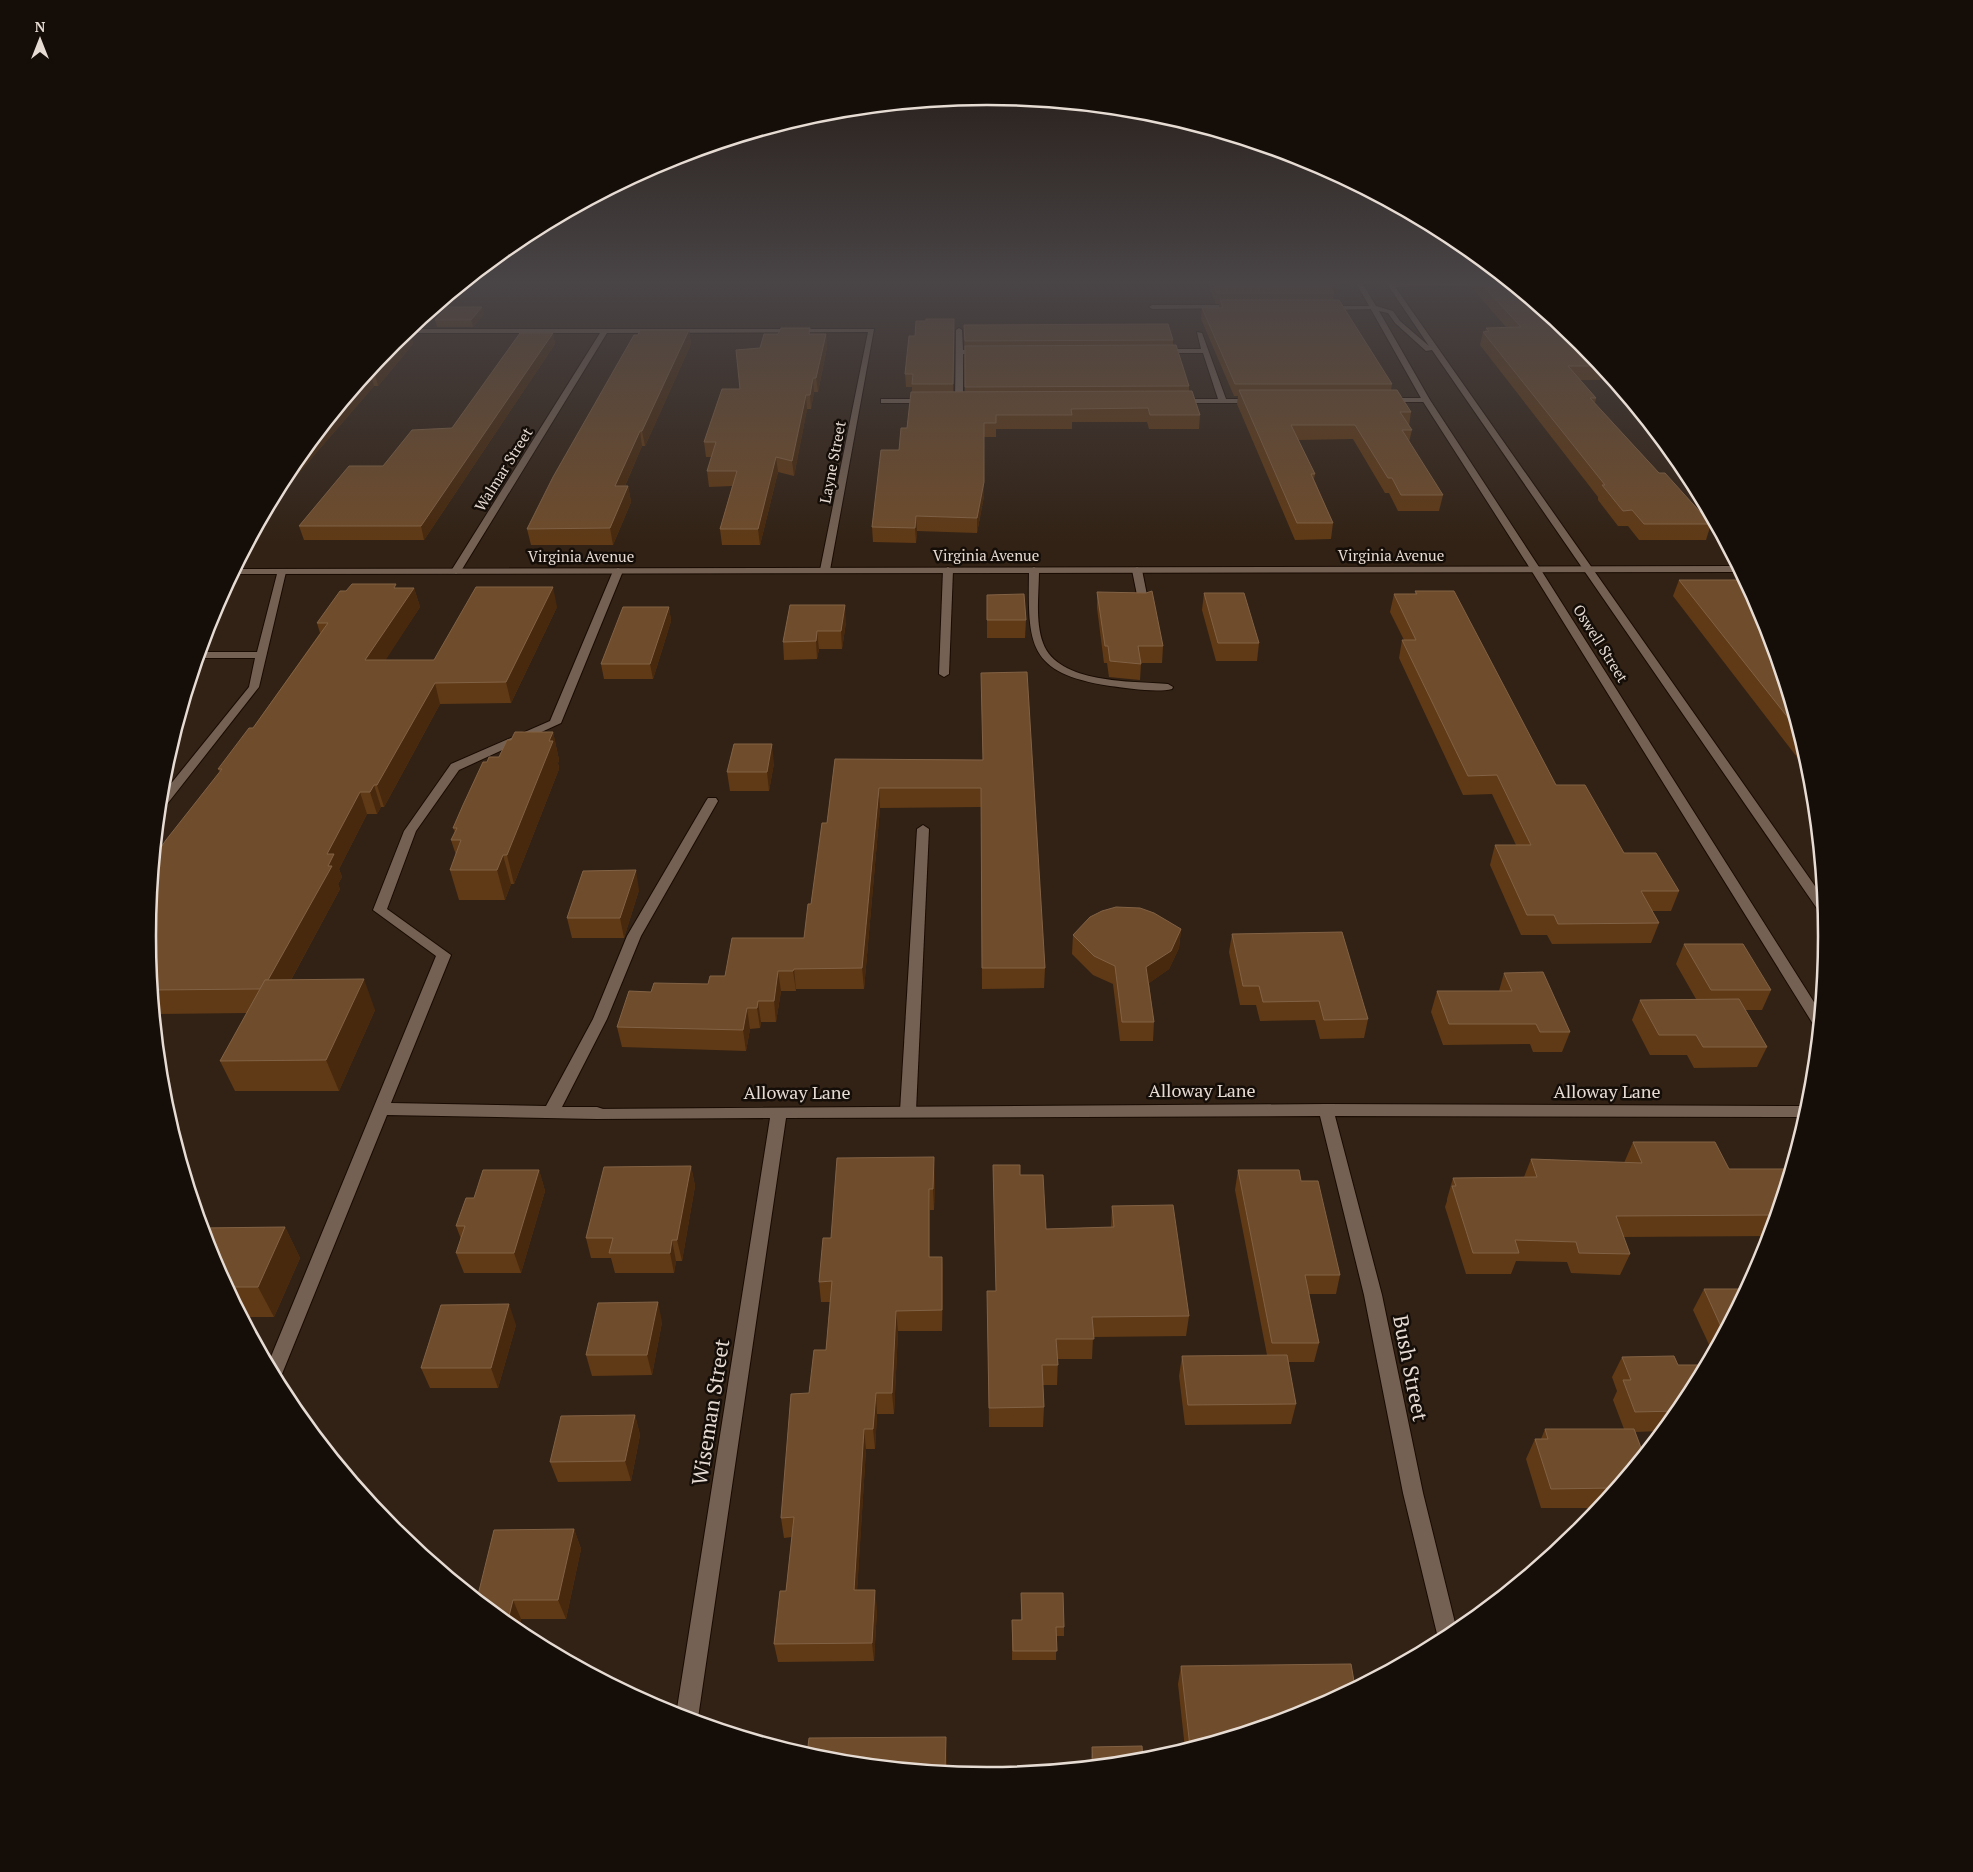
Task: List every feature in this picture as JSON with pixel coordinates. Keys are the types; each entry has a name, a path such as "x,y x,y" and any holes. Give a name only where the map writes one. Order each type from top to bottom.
{"street":[{"name":"Walmar Street","path":"456,571 582,368"},
{"name":"Layne Street","path":"825,570 864,368"},
{"path":"959,368 959,401"},
{"path":"1211,368 1223,401"},
{"name":"Oswell Street","path":"1408,368 1426,400 1536,570 1813,1013"},
{"name":"Oswell Street","path":"1450,368 1817,898"},
{"path":"1164,401 1262,400"},
{"path":"1378,400 1426,400"},
{"path":"884,401 940,401"},
{"path":"949,401 968,401"},
{"name":"Virginia Avenue","path":"239,572 1732,569"},
{"path":"944,674 948,570"},
{"path":"1137,570 1144,605"},
{"path":"276,1366 444,955 380,910 410,830 455,767 555,722 618,571"},
{"path":"168,795 254,687 280,572"},
{"path":"205,655 261,655"},
{"path":"551,1112 600,1019 634,936 712,800"},
{"path":"908,1112 922,829"},
{"name":"Alloway Lane","path":"382,1109 597,1113 1326,1110 1799,1111"},
{"name":"Bush Street","path":"1326,1110 1373,1295 1413,1493 1446,1628"},
{"name":"Wiseman Street","path":"688,1711 779,1112"}],"lane":[{"path":"1034,570 1038,642 1045,657 1054,665 1083,677 1127,686 1168,687"}],"building":[{"path":"495,368 529,368 421,526 299,526 349,466 383,466 412,430 452,428"},
{"path":"615,368 671,368 615,486 628,486 610,528 527,529 553,477"},
{"path":"738,368 818,368 816,378 813,378 810,395 806,395 792,461 776,457 758,529 720,529 737,471 707,471 716,442 704,442 722,389 740,389"},
{"path":"906,368 953,368 953,384 912,384 913,374 905,374"},
{"path":"965,368 1183,368 1189,386 965,387"},
{"path":"1228,368 1382,368 1392,384 1235,384"},
{"path":"1512,368 1570,368 1596,398 1590,398 1659,473 1665,473 1703,515 1708,524 1644,524 1632,510 1623,511 1602,485 1605,485"},
{"path":"1239,390 1397,390 1411,412 1400,412 1412,430 1402,430 1443,495 1401,495 1392,478 1388,478 1355,425 1291,425 1315,474 1311,474 1333,523 1297,523"},
{"path":"1192,391 1200,415 1150,415 1148,408 1071,409 1072,415 996,415 996,423 984,423 984,482 977,518 916,516 915,528 872,527 881,450 899,450 901,428 907,428 911,392"},
{"path":"1679,580 1737,580 1773,669 1788,718"},
{"path":"352,584 396,584 394,588 414,588 365,660 434,660 476,587 553,587 506,682 435,683 377,785 374,785 370,792 360,792 327,854 334,854 328,866 332,866 268,980 265,980 260,989 157,990 157,882 161,848 222,769 218,769 249,728 253,728 328,623 317,623 340,591 346,591"},
{"path":"1152,591 1163,646 1138,646 1141,664 1110,661 1108,646 1105,646 1097,592 1146,593"},
{"path":"1415,591 1454,591 1556,785 1585,785 1624,853 1656,853 1679,891 1641,891 1659,923 1558,924 1554,915 1527,915 1495,845 1531,845 1497,775 1468,776 1402,640 1416,640 1394,594 1417,594"},
{"path":"1204,593 1244,593 1259,643 1218,643"},
{"path":"1024,594 1026,620 987,620 987,595"},
{"path":"790,605 845,605 841,631 817,631 816,641 783,642"},
{"path":"623,607 669,607 650,664 601,664"},
{"path":"1027,672 1045,968 982,968 981,788 879,788 862,968 778,971 774,1001 758,1001 757,1008 747,1008 743,1030 617,1027 629,991 651,992 654,983 708,984 710,976 725,976 732,938 804,938 808,904 811,904 822,823 827,823 835,759 983,760 981,673"},
{"path":"515,732 553,732 549,741 553,741 507,855 503,855 497,870 450,870 461,840 451,840 457,828 453,828 483,762 487,762 489,757 499,757 507,740 511,740"},
{"path":"734,744 772,744 767,772 727,772"},
{"path":"636,870 620,918 567,918 583,871"},
{"path":"1116,907 1140,908 1154,913 1181,929 1171,951 1146,967 1154,1022 1122,1022 1115,966 1094,956 1073,935 1090,917"},
{"path":"1342,932 1368,1019 1324,1020 1319,1001 1263,1002 1259,986 1243,986 1232,934"},
{"path":"1684,944 1743,944 1771,990 1711,990"},
{"path":"1543,972 1570,1032 1540,1032 1536,1024 1449,1024 1437,991 1512,991 1504,973"},
{"path":"364,979 326,1060 220,1061 265,980"},
{"path":"1739,999 1767,1047 1703,1047 1696,1035 1659,1035 1640,1000"},
{"path":"1633,1142 1715,1142 1729,1169 1783,1169 1769,1215 1616,1216 1630,1254 1579,1253 1576,1242 1515,1240 1519,1253 1473,1253 1452,1186 1456,1186 1453,1178 1537,1177 1531,1159 1642,1163"},
{"path":"934,1157 933,1189 929,1189 929,1257 942,1257 942,1310 896,1311 892,1393 876,1393 873,1429 864,1429 854,1590 875,1590 872,1643 774,1644 780,1591 786,1591 794,1517 781,1518 791,1394 809,1393 814,1350 826,1350 832,1281 819,1282 823,1238 831,1238 837,1158"},
{"path":"993,1165 1020,1165 1020,1175 1043,1175 1046,1229 1114,1227 1112,1206 1173,1205 1189,1316 1092,1317 1094,1339 1056,1339 1058,1365 1042,1365 1044,1407 989,1408 987,1291 996,1291"},
{"path":"691,1166 677,1240 672,1240 670,1253 609,1253 613,1238 586,1238 604,1167"},
{"path":"483,1170 539,1170 514,1253 456,1253 465,1226 456,1226 466,1198 474,1198"},
{"path":"1238,1170 1299,1170 1301,1181 1318,1181 1340,1275 1305,1275 1319,1343 1272,1343"},
{"path":"285,1227 258,1287 234,1287 209,1228"},
{"path":"1704,1289 1739,1289 1732,1304 1720,1325"},
{"path":"658,1302 647,1355 586,1355 598,1303"},
{"path":"509,1304 491,1368 421,1368 441,1305"},
{"path":"1287,1355 1296,1404 1188,1405 1182,1356"},
{"path":"1674,1356 1678,1365 1698,1365 1668,1411 1635,1412 1623,1380 1631,1380 1622,1357"},
{"path":"635,1415 625,1461 550,1462 561,1416"},
{"path":"1545,1429 1634,1429 1641,1448 1607,1488 1551,1489 1535,1439 1548,1439"},
{"path":"574,1529 558,1600 513,1600 509,1615 478,1593 494,1530"},
{"path":"1021,1593 1063,1593 1064,1627 1056,1627 1057,1651 1013,1651 1012,1620 1022,1620"},
{"path":"1351,1664 1354,1681 1305,1704 1254,1723 1189,1742 1181,1666"},
{"path":"946,1737 945,1765 878,1760 824,1751 808,1747 809,1738"},
{"path":"1142,1746 1142,1752 1093,1760 1092,1747"}]}
